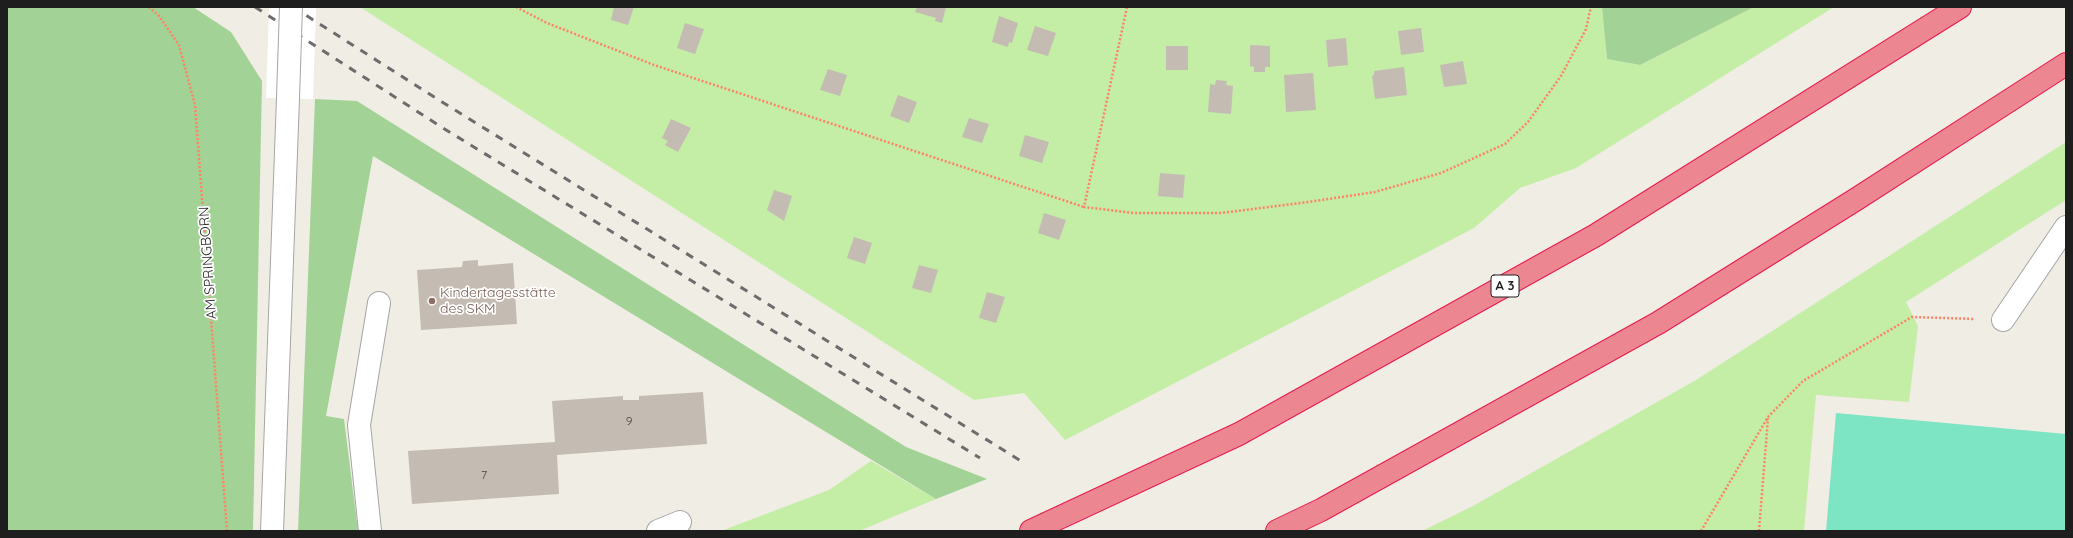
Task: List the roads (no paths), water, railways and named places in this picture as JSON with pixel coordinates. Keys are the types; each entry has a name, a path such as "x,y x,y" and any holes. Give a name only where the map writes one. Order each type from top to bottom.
{"highway":[{"name":"A 3","path":"1031,531 1239,434 1596,235 1960,7"},
{"path":"1277,531 1321,510 1658,324 1855,200 2066,64"}],"street":[{"path":"272,531 291,7"},
{"path":"2003,320 2066,227"},
{"path":"370,531 359,425 379,303"},
{"path":"658,531 680,522"}],"railway":[{"path":"255,7 443,128 980,458"},
{"path":"293,7 442,102 1021,461"}],"place":[{"name":"Kindertagesstätte des SKM","path":"432,301"}]}
